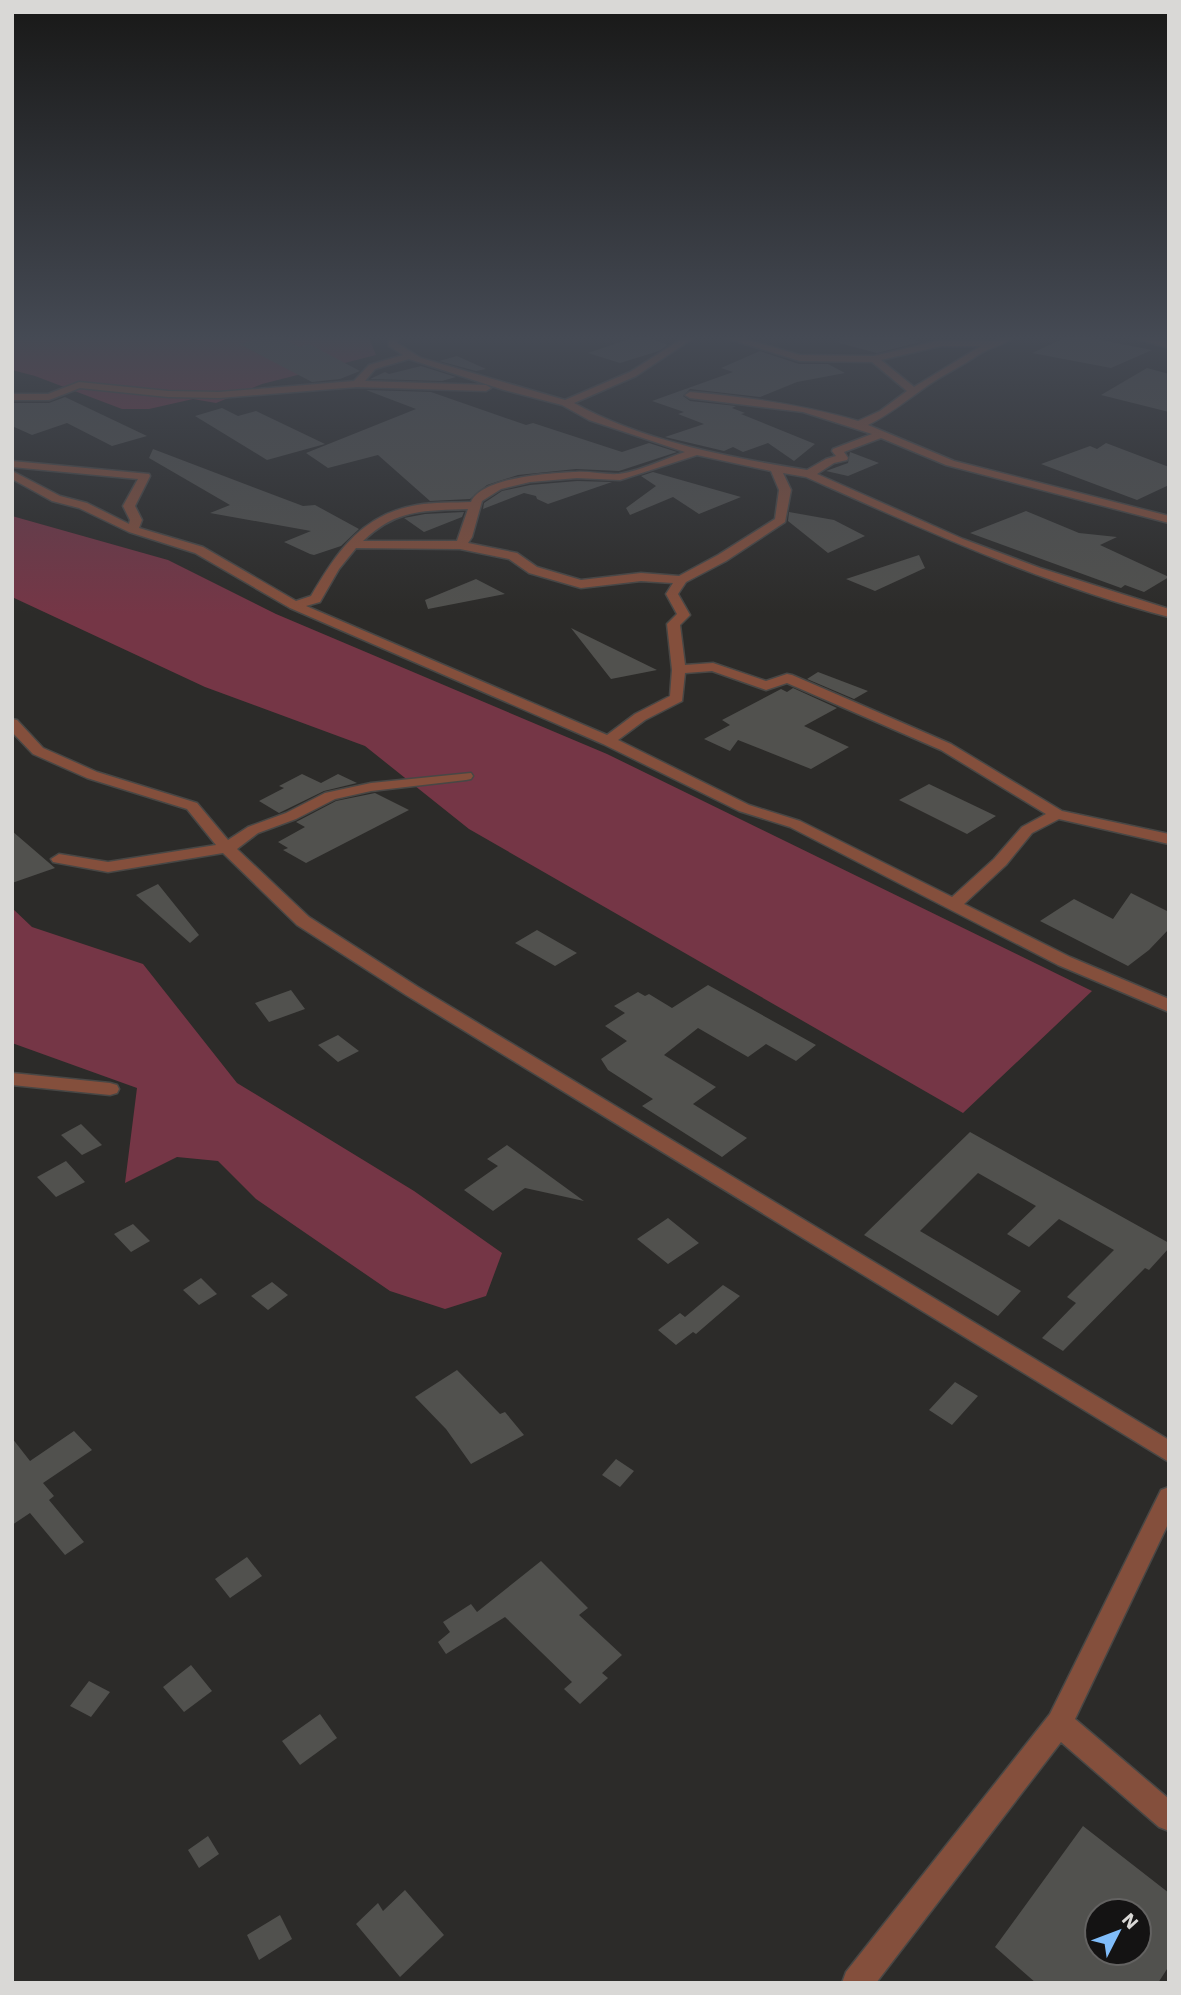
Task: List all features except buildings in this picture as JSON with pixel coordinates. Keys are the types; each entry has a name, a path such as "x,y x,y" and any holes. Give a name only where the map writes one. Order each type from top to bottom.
{"street":[{"path":"624,428 696,452 809,474 959,541 1036,571 1169,613"},
{"path":"865,428 950,463 1169,520"},
{"path":"809,474 844,457 837,451 879,435"},
{"path":"460,545 466,537 477,499 497,487 530,479 577,475 620,477 696,452"},
{"path":"12,464 145,476 129,506 135,520 133,530"},
{"path":"608,741 640,717 677,698 679,670 673,624 684,615 672,594 681,580 722,558 781,520 785,490 776,469"},
{"path":"12,474 56,499 83,505 133,530 199,550 294,605 608,741 744,808 795,824 1064,961 1169,1006"},
{"path":"294,605 316,599 334,568 353,544 377,521 416,508 475,505"},
{"path":"353,544 460,545 513,556 533,570 581,584 641,577 681,580"},
{"path":"679,670 713,667 766,686 787,678 946,747 1056,814 1169,839"},
{"path":"12,723 38,751 92,775 192,806 227,848 303,921 412,991 1169,1452"},
{"path":"59,859 108,867 227,848 253,830 291,816 330,796 370,787 466,776"},
{"path":"954,904 1000,862 1027,831 1056,814"},
{"path":"12,1079 110,1089"},
{"path":"857,1983 1059,1723 1169,1497"},
{"path":"1059,1723 1169,1817"}],"shaded area":[{"path":"12,516 168,560 276,614 607,754 1092,991 963,1113 469,829 365,746 205,687 12,597"},
{"path":"12,908 32,927 143,964 237,1083 414,1191 502,1253 486,1296 445,1309 390,1291 256,1199 218,1161 177,1157 125,1183 137,1088 12,1043"}]}
